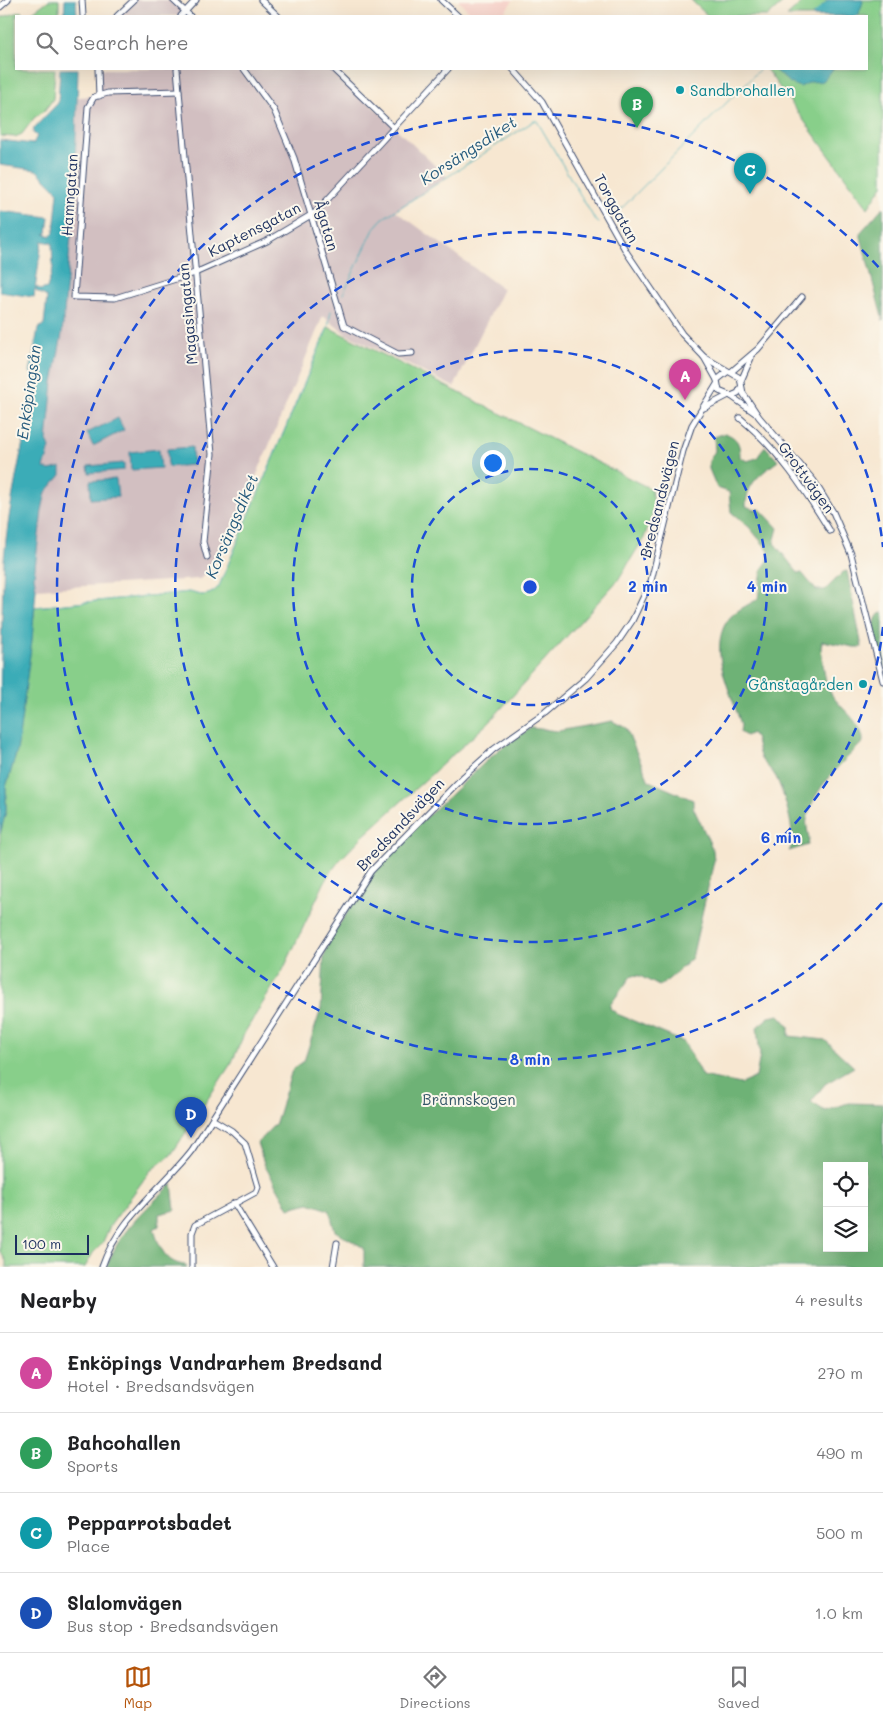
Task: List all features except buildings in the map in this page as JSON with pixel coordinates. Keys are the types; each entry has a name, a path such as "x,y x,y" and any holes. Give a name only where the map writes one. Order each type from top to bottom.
{"street":[{"path":"0,7 8,0"},
{"path":"82,0 83,15"},
{"path":"118,15 134,0"},
{"path":"173,0 189,15"},
{"path":"182,15 196,0"},
{"path":"261,0 277,15"},
{"path":"441,0 457,15"},
{"name":"Hamngatan","path":"74,298 88,107 96,96 98,70"},
{"name":"Magasingatan","path":"177,70 212,454 203,542 207,557"},
{"name":"Ågatan","path":"245,70 274,110 294,158 344,326 398,354 412,352"},
{"path":"334,70 394,128"},
{"name":"Kaptensgatan","path":"74,298 115,298 195,272 267,241 316,212 447,70"},
{"name":"Torggatan","path":"514,70 542,102 554,120 641,275 682,334 704,357 729,372 737,374 743,393 759,417"},
{"path":"96,96 108,93 179,91"},
{"path":"717,382 752,355 802,297"},
{"path":"703,408 738,393 752,355"},
{"name":"Torggatan","path":"704,357 717,382 719,391 759,417"},
{"name":"Bredsandsvägen","path":"102,1267 113,1240 125,1222 138,1206 178,1167 212,1119 371,871 464,776 494,749 569,694 617,643 643,602 651,581 680,458 692,425 717,382"},
{"path":"759,417 794,456 824,496 845,540 857,577 883,681"},
{"name":"Grottvägen","path":"740,418 786,464 830,531"},
{"path":"786,464 794,456"},
{"path":"192,1267 194,1227 256,1192 258,1181 245,1142 232,1131 212,1119"},
{"path":"234,1204 273,1267"},
{"path":"332,1267 337,1244"}],"shaded area":[{"path":"134,0 173,0 189,15 118,15"},
{"path":"458,0 513,0 503,15 473,15"},
{"path":"98,70 334,70 447,177 396,211 503,289 454,387 346,334 323,316 245,503 213,566 200,579 36,589 34,576 37,539 46,492 53,482 50,470 44,468 53,382 62,334 76,163 78,97 98,96"}],"green space":[{"path":"49,0 59,0 59,15 28,15"},
{"path":"691,0 786,0 769,15 707,15"},
{"path":"805,0 883,0 883,185 868,208 767,70 868,70 868,15 788,15"},
{"path":"22,11 24,15 15,15 15,70 55,70 53,99 45,110 34,118 22,134 15,137 0,136 0,18"},
{"path":"883,207 883,321 860,233"},
{"path":"328,327 651,489 655,507 644,538 618,580 489,722 362,837 339,861 327,877 283,970 245,1032 232,1062 171,1155 150,1171 110,1226 102,1244 93,1253 85,1267 6,1267 6,1261 0,1251 0,834 6,811 6,787 17,751 35,607 190,592 206,595 216,590"},
{"path":"725,433 735,439 739,445 740,457 747,461 757,458 765,446 778,461 756,479 749,491 746,506 755,510 760,509 778,528 774,543 798,573 802,573 816,590 825,590 843,572 847,571 862,647 822,641 824,670 829,690 859,728 863,742 829,777 816,797 807,819 808,845 789,851 792,845 791,826 782,793 773,772 761,759 752,733 746,736 740,732 741,725 721,660 720,646 722,633 727,621 741,608 758,599 762,569 768,561 769,551 749,527 731,512 729,492 717,488 709,469 709,461 715,451 714,437"},
{"path":"883,611 883,667 876,645 874,629 878,616"},
{"name":"Brännskogen","path":"612,721 626,728 649,781 693,800 693,807 713,850 714,861 692,958 659,986 640,976 632,975 610,1005 610,1008 617,1014 684,1042 702,1076 741,1084 756,1077 760,1055 757,1027 769,1017 779,1015 789,1026 789,1036 825,1040 854,1067 825,1084 811,1102 825,1111 848,1103 883,1104 883,1267 364,1267 364,1248 335,1231 329,1210 309,1203 289,1208 265,1166 257,1143 276,1123 292,1070 304,1061 321,1009 324,956 331,937 373,873 417,826 497,751 531,728 558,731"},
{"path":"172,1184 175,1210 159,1214 159,1226 154,1229 158,1242 168,1258 187,1267 107,1267 112,1254 126,1232 143,1212"}],"water":[{"path":"65,0 76,0 77,15 64,15"},
{"path":"828,0 862,0 863,2 858,15 813,15"},
{"path":"60,70 78,70 74,204 62,334 53,382 47,440 50,448 44,468 50,470 61,467 61,475 46,492 42,510 34,576 36,589 32,640 17,751 6,787 6,811 0,834 1,662 6,537 35,384 35,378 30,372 38,329 44,324 47,297 36,291 37,287 41,290 47,288 53,268 52,243 42,241 34,297 0,292 0,211 49,217 47,233 44,234 51,236 54,232 58,192 36,170 0,165 0,140 33,144 37,136 33,133 34,128 58,103"},
{"path":"774,70 832,70 823,81 810,82 800,87 790,83"},
{"path":"118,418 124,430 93,446 87,433"},
{"path":"192,447 193,465 168,467 167,449"},
{"path":"159,449 161,468 131,470 130,452"},
{"path":"124,463 124,470 89,473 88,466"},
{"path":"116,479 118,497 91,499 90,481"}],"waterway":[{"name":"Korsängsdiket","path":"814,14 822,6"},
{"name":"Korsängsdiket","path":"618,212 759,70"},
{"name":"Korsängsdiket","path":"343,294 375,227 382,219 534,121 537,121 595,220 599,223"},
{"name":"Korsängsdiket","path":"35,607 190,592 206,595 216,590 328,327 331,311"}],"place":[{"name":"Sandbrohallen","path":"680,90"},
{"name":"Bahcohallen","path":"637,128"},
{"name":"Pepparrotsbadet","path":"750,194"},
{"name":"Enköpings Vandrarhem Bredsand","path":"685,400"},
{"name":"Gånstagården","path":"863,684"},
{"name":"Slalomvägen","path":"191,1138"}],"water label":[{"name":"Enköpingsån","path":"28,392"}]}
